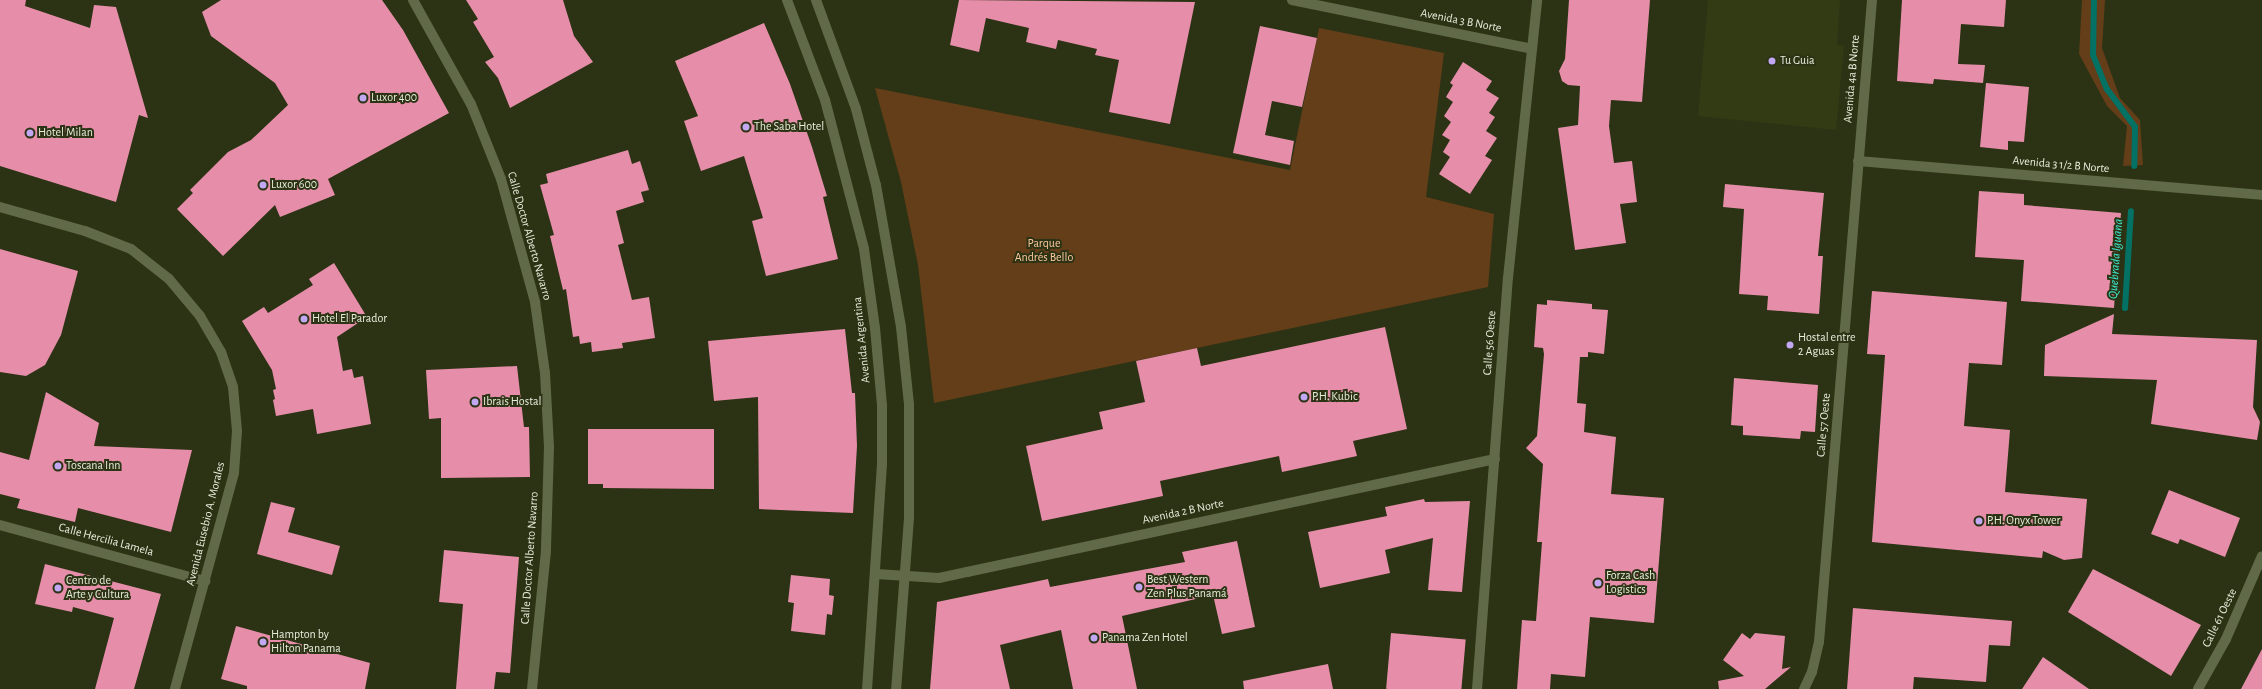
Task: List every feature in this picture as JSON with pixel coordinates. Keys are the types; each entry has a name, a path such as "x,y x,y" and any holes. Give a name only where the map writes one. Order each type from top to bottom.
{"street":[{"name":"Calle Doctor Alberto Navarro","path":"413,0 474,111 501,179 535,302 546,373 549,447 546,551 532,689"},
{"name":"Avenida Argentina","path":"787,0 825,100 864,249 882,405 876,574 866,689"},
{"path":"816,0 856,109 892,267 909,404 909,518 896,689"},
{"name":"Avenida 3 B Norte","path":"1292,0 1532,48"},
{"name":"Calle 56 Oeste","path":"1477,689 1508,278 1537,0"},
{"name":"Avenida 4a B Norte","path":"1858,161 1872,0"},
{"name":"Avenida 3 1/2 B Norte","path":"1858,161 2262,195"},
{"name":"Calle 57 Oeste","path":"1804,689 1812,672 1819,642 1858,161"},
{"name":"Avenida Eusebio A. Morales","path":"0,207 85,231 130,249 169,279 200,316 221,352 233,387 237,431 234,473 175,689"},
{"name":"Avenida 2 B Norte","path":"876,574 905,578 939,578 1495,459"},
{"name":"Calle Hercilia Lamela","path":"0,525 205,581"},
{"name":"Calle 61 Oeste","path":"2198,689 2226,639 2262,556"}],"shaded area":[{"name":"Tu Guia","path":"1708,0 1840,0 1837,45 1844,46 1836,130 1698,116"}],"green space":[{"path":"2082,0 2105,0 2102,48 2120,98 2140,120 2143,165 2123,166 2127,126 2107,106 2079,54"},
{"name":"Parque Andrés Bello","path":"1319,28 1444,53 1426,197 1494,214 1488,287 934,403 918,265 901,182 875,88 1290,170"}],"building":[{"path":"0,0 26,0 25,6 90,28 94,5 116,7 148,118 139,115 116,202 0,166"},
{"path":"221,0 382,0 403,30 449,113 328,179 335,195 280,217 275,205 223,256 177,209 193,193 190,190 228,152 251,140 288,105 275,83 211,36 202,12"},
{"path":"466,0 563,0 574,36 593,62 510,108 498,78 485,62 494,57 473,22 478,19"},
{"path":"959,0 1195,2 1170,124 1109,112 1119,60 1095,55 1097,49 1058,40 1056,49 1026,42 1029,28 986,18 979,52 950,45"},
{"path":"1569,0 1650,0 1642,102 1611,100 1609,126 1614,163 1632,161 1637,202 1620,204 1626,243 1575,250 1558,128 1578,125 1580,86 1568,85 1562,81 1559,71 1565,59"},
{"path":"1902,0 2006,0 2004,27 1961,24 1958,64 1985,65 1983,83 1934,79 1933,84 1897,81"},
{"path":"764,23 790,84 812,147 827,196 823,197 838,259 766,276 752,221 763,218 744,156 701,171 684,121 698,116 675,61"},
{"path":"1260,26 1317,38 1302,107 1272,101 1265,135 1294,141 1290,165 1233,153"},
{"path":"1463,62 1492,81 1486,90 1499,98 1489,113 1495,117 1486,131 1497,138 1485,156 1492,160 1470,194 1439,174 1450,157 1443,152 1450,140 1442,135 1451,122 1444,116 1453,102 1446,97 1453,85 1450,83"},
{"path":"1986,83 2029,87 2024,142 2008,141 2008,150 1980,147"},
{"path":"628,150 632,164 640,161 649,190 641,192 644,202 616,211 624,243 618,245 632,300 649,297 655,338 622,343 623,348 592,352 591,342 580,344 579,336 573,337 566,289 563,290 550,236 554,235 540,185 548,183 546,174"},
{"path":"1725,184 1824,193 1818,256 1823,256 1819,314 1767,310 1768,296 1739,294 1744,209 1723,207"},
{"path":"1979,191 2024,194 2024,205 2121,213 2114,308 2021,301 2024,260 1975,257"},
{"path":"0,249 78,271 61,335 45,365 26,376 0,372"},
{"path":"334,263 367,317 337,337 343,371 352,369 354,378 363,376 371,424 317,434 313,409 276,416 273,390 276,389 272,370 242,321 264,307 268,313 313,285 309,279"},
{"path":"1872,291 2007,302 2002,365 1969,363 1964,426 2010,430 2005,492 2087,499 2082,558 2064,560 2043,551 2042,558 1872,542 1885,355 1867,354"},
{"path":"1547,300 1592,304 1592,309 1608,310 1604,354 1588,352 1588,357 1580,357 1577,403 1586,404 1584,432 1616,437 1611,494 1664,498 1654,623 1590,617 1585,677 1551,674 1550,689 1517,689 1522,620 1536,621 1542,542 1537,542 1543,464 1526,448 1537,436 1544,354 1543,348 1534,347 1537,304 1547,305"},
{"path":"2114,314 2112,334 2257,340 2253,407 2260,422 2257,440 2151,424 2157,380 2044,376 2045,345"},
{"path":"1385,327 1407,429 1353,441 1357,456 1282,472 1279,456 1160,481 1163,496 1042,521 1026,446 1103,429 1099,412 1145,402 1136,361 1197,348 1201,366"},
{"path":"845,329 852,393 855,393 857,446 853,513 759,509 758,397 714,401 708,341"},
{"path":"517,366 524,427 529,427 530,477 441,478 441,418 429,419 426,370"},
{"path":"1734,378 1818,385 1815,432 1801,431 1800,439 1743,435 1743,426 1731,425"},
{"path":"46,392 99,423 94,446 192,450 171,532 78,508 75,522 17,508 20,499 0,494 0,452 29,460"},
{"path":"588,429 714,429 714,489 603,488 603,484 588,484"},
{"path":"2169,490 2240,518 2225,557 2180,539 2178,544 2151,534"},
{"path":"1424,499 1425,502 1470,501 1462,592 1428,590 1433,538 1385,550 1390,573 1320,588 1308,532 1387,516 1385,507"},
{"path":"271,502 295,508 288,532 340,546 332,575 257,554"},
{"path":"1237,541 1255,627 1222,634 1213,595 1122,616 1137,689 1073,689 1061,630 1000,645 1010,689 930,689 937,602 1048,579 1050,587 1185,562 1182,552"},
{"path":"444,550 519,557 510,673 496,672 494,689 456,689 463,604 439,602"},
{"path":"45,564 161,594 134,689 95,689 114,618 73,607 72,612 35,604"},
{"path":"2093,569 2201,625 2171,676 2068,612"},
{"path":"791,575 830,579 829,595 834,596 832,615 827,614 825,635 791,631 794,603 788,602"},
{"path":"1853,608 2012,621 2010,646 1989,645 1986,682 1914,677 1913,689 1847,689"},
{"name":"Hampton by Hilton Panama","path":"236,626 370,663 365,689 247,689 247,686 221,679"},
{"path":"1391,633 1466,640 1461,689 1386,689"},
{"path":"1742,633 1750,639 1755,633 1785,636 1782,669 1791,667 1765,689 1719,689 1718,681 1744,676 1723,660"},
{"path":"2262,649 2262,689 2241,689"},
{"path":"2043,657 2089,689 2022,689"},
{"path":"1328,664 1333,689 1244,689 1243,681"}],"waterway":[{"name":"Quebrada Iguana","path":"2094,0 2093,55 2107,89 2135,127 2134,166"},
{"name":"Quebrada Iguana","path":"2125,308 2131,211"}],"place":[{"name":"Tu Guia","path":"1772,61"},
{"name":"Luxor 400","path":"363,98"},
{"name":"The Saba Hotel","path":"746,127"},
{"name":"Hotel Milan","path":"30,133"},
{"name":"Luxor 600","path":"263,185"},
{"name":"Hotel El Parador","path":"304,319"},
{"name":"Hostal entre 2 Aguas","path":"1790,345"},
{"name":"P.H. Kubic","path":"1304,397"},
{"name":"Ibrais Hostal","path":"475,402"},
{"name":"Toscana Inn","path":"58,466"},
{"name":"P.H. Onyx Tower","path":"1979,521"},
{"name":"Forza Cash Logistics","path":"1598,583"},
{"name":"Best Western Zen Plus Panamá","path":"1139,587"},
{"name":"Centro de Arte y Cultura","path":"58,588"},
{"name":"Panama Zen Hotel","path":"1094,638"},
{"name":"Hampton by Hilton Panama","path":"263,642"}]}
